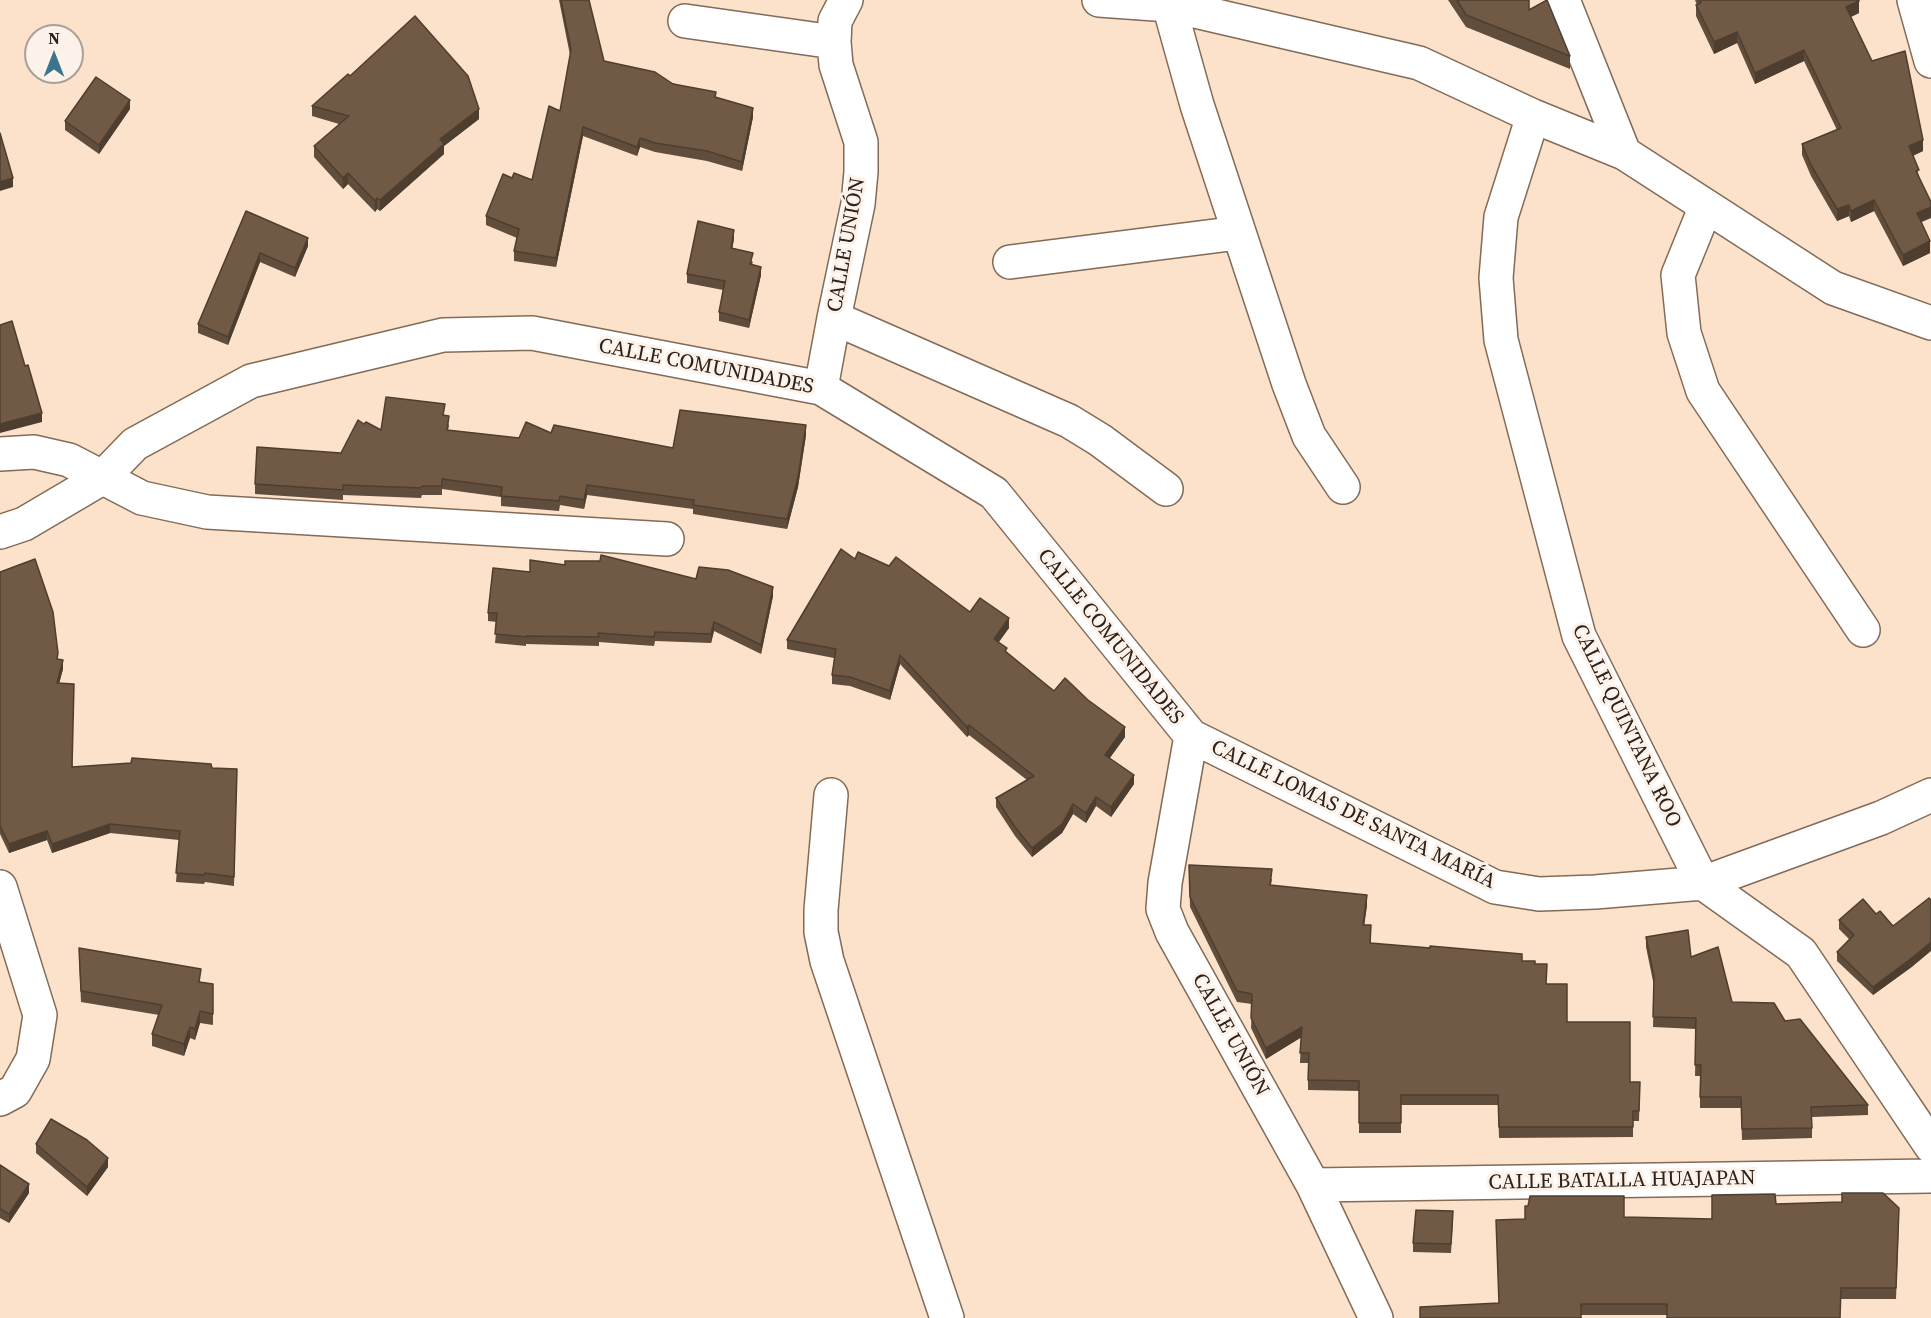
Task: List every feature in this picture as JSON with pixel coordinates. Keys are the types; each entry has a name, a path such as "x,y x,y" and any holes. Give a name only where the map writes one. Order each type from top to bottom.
{"street":[{"name":"CALLE UNIÓN","path":"821,388 858,204 861,172 861,142 836,65 835,21 846,0"},
{"path":"1099,0 1169,2 1419,63 1533,116 1624,153 1833,288 1931,323"},
{"path":"1563,0 1624,153"},
{"path":"1914,0 1931,61"},
{"path":"1169,2 1197,105 1289,384 1309,436 1343,487"},
{"path":"685,21 834,42"},
{"name":"CALLE QUINTANA ROO","path":"1533,116 1501,217 1496,278 1501,340 1579,636 1703,883 1801,953 1931,1146"},
{"path":"1706,206 1678,275 1684,333 1703,390 1863,630"},
{"path":"1010,262 1238,233"},
{"path":"834,318 1069,421 1100,440 1166,489"},
{"name":"CALLE COMUNIDADES","path":"0,532 24,524 102,478 135,444 251,381 443,335 532,333 821,388 994,493 1191,736"},
{"path":"0,454 34,452 69,460 142,498 207,512 667,539"},
{"name":"CALLE UNIÓN","path":"1191,736 1162,909 1172,932 1313,1185 1376,1318"},
{"name":"CALLE LOMAS DE SANTA MARÍA","path":"1191,736 1495,887 1539,894 1703,883 1881,818 1931,795"},
{"path":"831,795 821,910 821,932 827,961 950,1314"},
{"path":"1881,818 1931,823"},
{"path":"0,887 40,1015 33,1059 8,1095"},
{"name":"CALLE BATALLA HUAJAPAN","path":"1313,1185 1931,1176"}],"building":[{"path":"561,0 589,0 604,61 655,72 673,84 716,92 715,97 753,108 742,162 707,151 655,143 640,138 637,147 583,127 556,258 514,251 519,229 486,216 503,174 512,178 514,173 532,180 549,106 560,111 571,50"},
{"path":"1457,0 1529,0 1529,10 1547,0 1570,56 1466,15"},
{"path":"1700,0 1859,0 1846,7 1872,61 1905,51 1923,140 1909,146 1919,170 1916,171 1931,202 1931,207 1917,213 1930,241 1903,255 1874,200 1851,211 1849,205 1837,209 1811,165 1802,144 1841,128 1804,50 1755,73 1737,32 1714,42 1696,5 1701,3"},
{"path":"415,16 468,76 479,109 440,139 444,144 380,200 377,198 375,201 348,173 343,178 314,146 349,116 312,106 348,74 350,76"},
{"path":"96,77 130,100 99,145 65,121"},
{"path":"0,133 13,178 0,182"},
{"path":"246,211 308,238 295,268 260,253 228,337 198,324"},
{"path":"698,221 734,230 731,248 753,253 750,264 761,267 749,320 719,312 725,281 687,274"},
{"path":"12,321 42,413 0,424 0,325"},
{"path":"386,397 445,404 443,415 449,416 447,430 519,438 526,422 551,433 554,425 673,448 680,410 806,425 798,477 787,519 693,505 694,500 587,485 584,500 560,496 559,501 501,496 502,487 442,479 442,486 422,486 421,488 343,485 343,490 255,484 257,447 341,453 358,420 381,430"},
{"path":"841,549 855,559 858,552 889,566 896,557 970,612 980,598 1009,618 994,639 1007,648 1005,651 1054,691 1065,678 1088,700 1125,727 1105,755 1134,775 1111,807 1096,797 1086,813 1073,804 1062,824 1032,848 996,798 1034,776 969,725 967,727 900,655 890,691 850,677 832,675 836,649 787,640"},
{"path":"601,555 696,579 699,567 728,570 773,587 761,645 714,622 711,634 655,632 654,637 598,633 599,637 526,637 495,634 497,613 488,613 493,568 530,572 530,560 565,565 565,561 600,561"},
{"path":"35,559 53,612 57,659 63,660 57,683 74,684 72,767 131,763 132,758 211,764 212,768 237,769 234,877 205,873 204,875 176,873 180,831 110,824 52,844 47,831 9,844 0,826 0,572"},
{"path":"1189,865 1272,869 1270,885 1367,895 1363,925 1371,925 1370,943 1522,954 1522,961 1547,964 1546,984 1567,984 1567,1022 1630,1022 1630,1082 1640,1082 1639,1111 1633,1111 1633,1127 1499,1127 1498,1095 1401,1095 1401,1123 1359,1123 1359,1081 1308,1080 1309,1053 1300,1053 1302,1027 1266,1048 1251,1018 1252,994 1237,991 1190,897"},
{"path":"1929,898 1931,900 1931,942 1873,987 1837,952 1854,935 1839,920 1863,899 1876,914 1880,911 1893,926"},
{"path":"1688,930 1691,957 1718,947 1732,1002 1774,1003 1785,1021 1800,1019 1868,1105 1811,1107 1812,1128 1742,1129 1741,1097 1700,1097 1701,1065 1695,1065 1696,1018 1653,1017 1654,977 1646,937"},
{"path":"79,948 201,969 199,982 213,984 213,1014 200,1011 195,1029 190,1027 184,1044 152,1034 162,1005 81,991"},
{"path":"51,1119 87,1140 108,1158 87,1187 36,1144"},
{"path":"0,1165 29,1184 9,1214 0,1209"},
{"path":"1842,1193 1883,1193 1899,1208 1896,1288 1841,1288 1840,1318 1667,1318 1667,1304 1581,1304 1581,1318 1420,1318 1420,1307 1499,1303 1496,1220 1525,1219 1525,1206 1528,1206 1530,1196 1624,1196 1624,1217 1712,1219 1712,1195 1775,1194 1776,1204 1842,1202"},
{"path":"1416,1210 1453,1211 1451,1244 1413,1243"}]}
